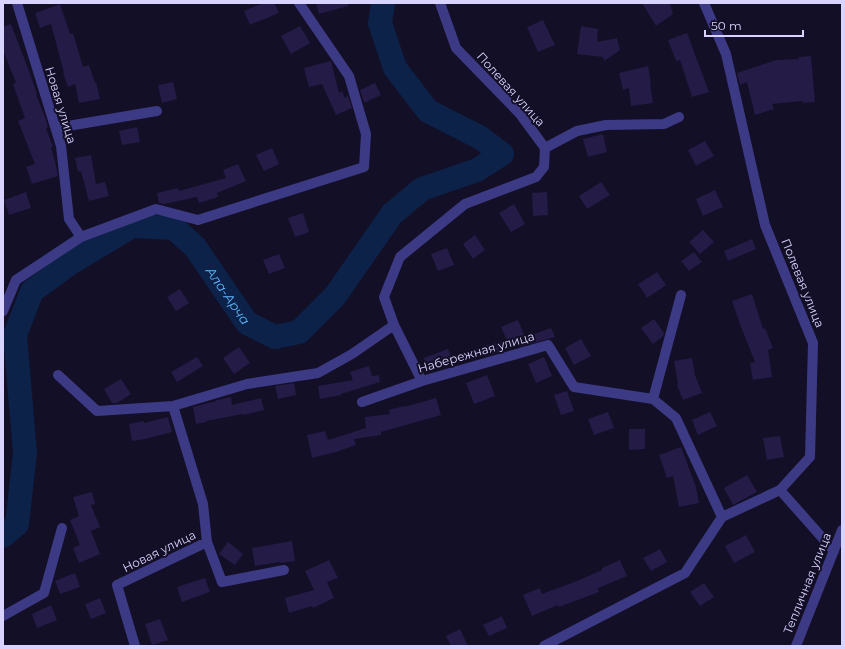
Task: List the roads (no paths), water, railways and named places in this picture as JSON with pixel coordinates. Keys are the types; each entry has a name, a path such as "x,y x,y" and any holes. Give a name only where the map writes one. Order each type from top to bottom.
{"street":[{"name":"Новая улица","path":"17,3 61,146 69,219 81,237"},
{"path":"3,311 16,280 81,237 156,209 198,220 364,167 366,134 349,76 299,3"},
{"name":"Полевая улица","path":"440,3 456,48 520,114 546,148"},
{"name":"Полевая улица","path":"704,3 726,54 765,225 813,343 810,457 780,490"},
{"path":"56,128 158,111"},
{"path":"422,381 394,325 384,297 400,257 465,204 536,177 544,167 546,148 577,131 606,125 664,124 679,117"},
{"path":"681,295 653,398 676,418 722,517"},
{"path":"58,375 97,411 173,406 247,384 318,372 352,354 394,325"},
{"name":"Набережная улица","path":"362,402 422,381 548,346 574,387 653,398"},
{"name":"Новая улица","path":"135,646 117,585 207,542 203,504 173,406"},
{"path":"544,646 685,573 722,517 780,490 834,551"},
{"path":"3,616 44,594 62,528"},
{"name":"Тепличная улица","path":"796,646 842,530"},
{"path":"207,542 222,582 284,570"}],"waterway":[{"name":"Ала-Арча","path":"3,536 17,524 25,453 15,335 32,291 69,264 132,226 174,228 195,247 247,323 275,337 299,332 335,296 392,214 422,189 477,170 502,154 481,138 428,111 395,68 380,23 383,3"}]}
